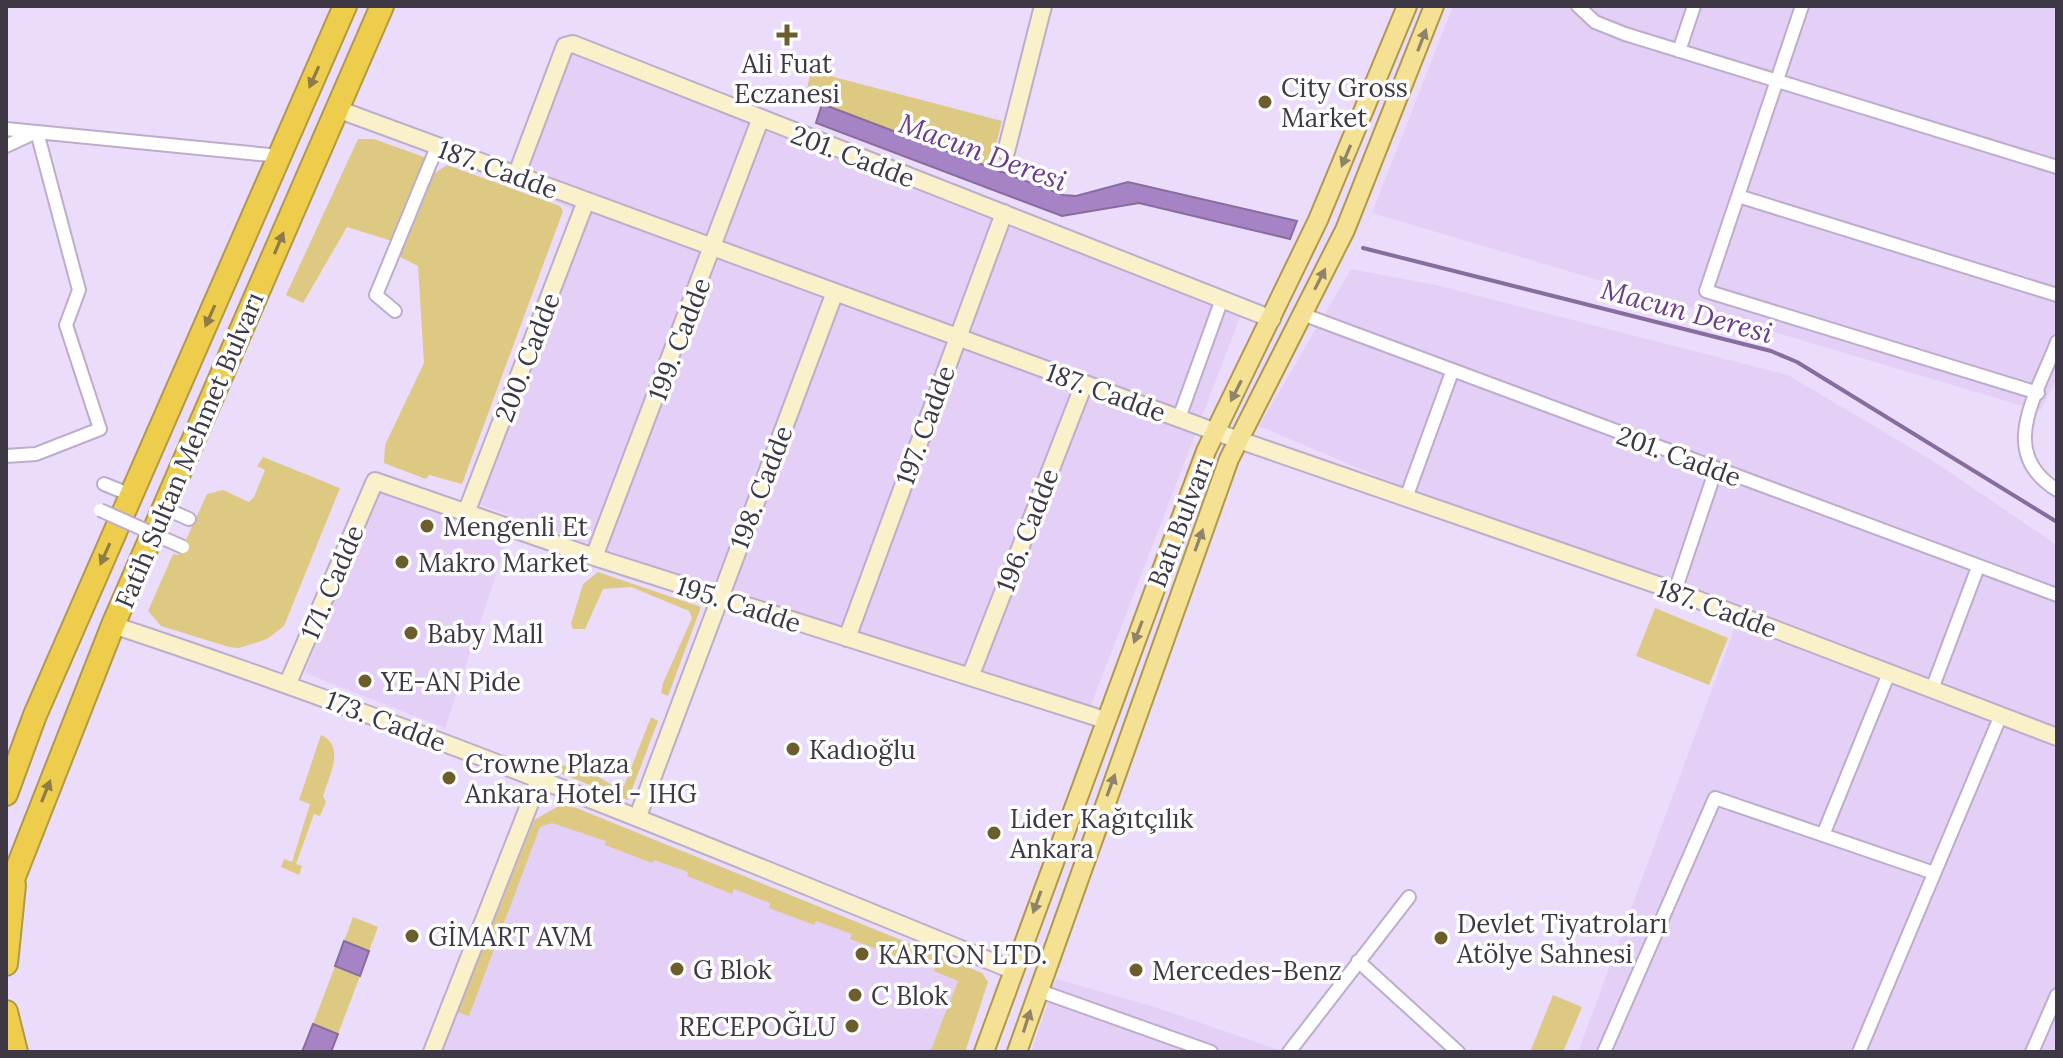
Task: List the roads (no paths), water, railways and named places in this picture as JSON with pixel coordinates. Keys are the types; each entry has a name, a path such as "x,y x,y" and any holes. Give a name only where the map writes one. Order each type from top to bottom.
{"highway":[{"name":"Fatih Sultan Mehmet Bulvarı","path":"6,794 35,715 345,6"},
{"name":"Fatih Sultan Mehmet Bulvarı","path":"6,897 113,625 382,6"},
{"path":"6,964 17,864"},
{"path":"6,1012 16,1052"}],"main road":[{"name":"Batı Bulvarı","path":"984,1052 1105,720 1216,432 1318,220 1407,6"},
{"name":"Batı Bulvarı","path":"1017,1052 1238,440 1364,187 1434,6"}],"street":[{"path":"1006,152 1043,6"},
{"path":"1578,6 1595,22 1679,51 1777,78 2057,167"},
{"path":"1679,51 1694,6"},
{"path":"1802,6 1706,291 2038,393"},
{"name":"201. Cadde","path":"516,176 568,43 1272,319"},
{"name":"187. Cadde","path":"337,109 1238,440 1675,591 2057,737"},
{"name":"199. Cadde","path":"594,557 714,248 760,120"},
{"path":"6,129 280,156"},
{"path":"6,146 37,132"},
{"path":"6,456 36,454 100,429 66,325 79,290 37,132"},
{"path":"395,311 376,295 437,147"},
{"path":"1738,196 2057,295"},
{"name":"200. Cadde","path":"466,513 586,201"},
{"name":"197. Cadde","path":"847,638 1004,213"},
{"name":"198. Cadde","path":"638,816 835,292"},
{"path":"1179,418 1222,299"},
{"name":"201. Cadde","path":"1302,314 2057,595"},
{"path":"2057,342 2023,434 2023,453 2038,478 2057,490"},
{"path":"1406,498 1452,372"},
{"name":"196. Cadde","path":"970,677 1084,384"},
{"path":"1675,591 1716,469"},
{"name":"195. Cadde","path":"375,481 719,598 1105,720"},
{"name":"171. Cadde","path":"288,683 375,481"},
{"path":"104,484 131,495"},
{"path":"164,508 189,519"},
{"path":"100,510 183,547"},
{"path":"1932,689 1978,567"},
{"name":"173. Cadde","path":"113,625 288,683 638,816 1012,970"},
{"path":"1823,835 1889,673"},
{"path":"1859,1052 2001,715"},
{"path":"432,1052 539,780"},
{"path":"1604,1052 1715,798 1934,873"},
{"path":"1289,1052 1409,897"},
{"path":"1358,961 1458,1052"},
{"path":"1037,990 1211,1052"},
{"path":"2032,1052 2057,995"}],"waterway":[{"name":"Macun Deresi","path":"1363,248 1771,351 1797,362 2057,522"}],"place":[{"name":"Ali Fuat Eczanesi","path":"787,35"},
{"name":"City Gross Market","path":"1265,102"},
{"name":"Mengenli Et","path":"427,526"},
{"name":"Makro Market","path":"402,562"},
{"name":"Baby Mall","path":"411,633"},
{"name":"YE-AN Pide","path":"365,681"},
{"name":"Kadıoğlu","path":"793,749"},
{"name":"Crowne Plaza Ankara Hotel - IHG","path":"449,778"},
{"name":"Lider Kağıtçılık Ankara","path":"994,833"},
{"name":"GİMART AVM","path":"412,936"},
{"name":"Devlet Tiyatroları Atölye Sahnesi","path":"1441,938"},
{"name":"KARTON LTD.","path":"862,954"},
{"name":"G Blok","path":"677,969"},
{"name":"Mercedes-Benz","path":"1136,970"},
{"name":"C Blok","path":"855,995"},
{"name":"RECEPOĞLU","path":"852,1026"}]}
